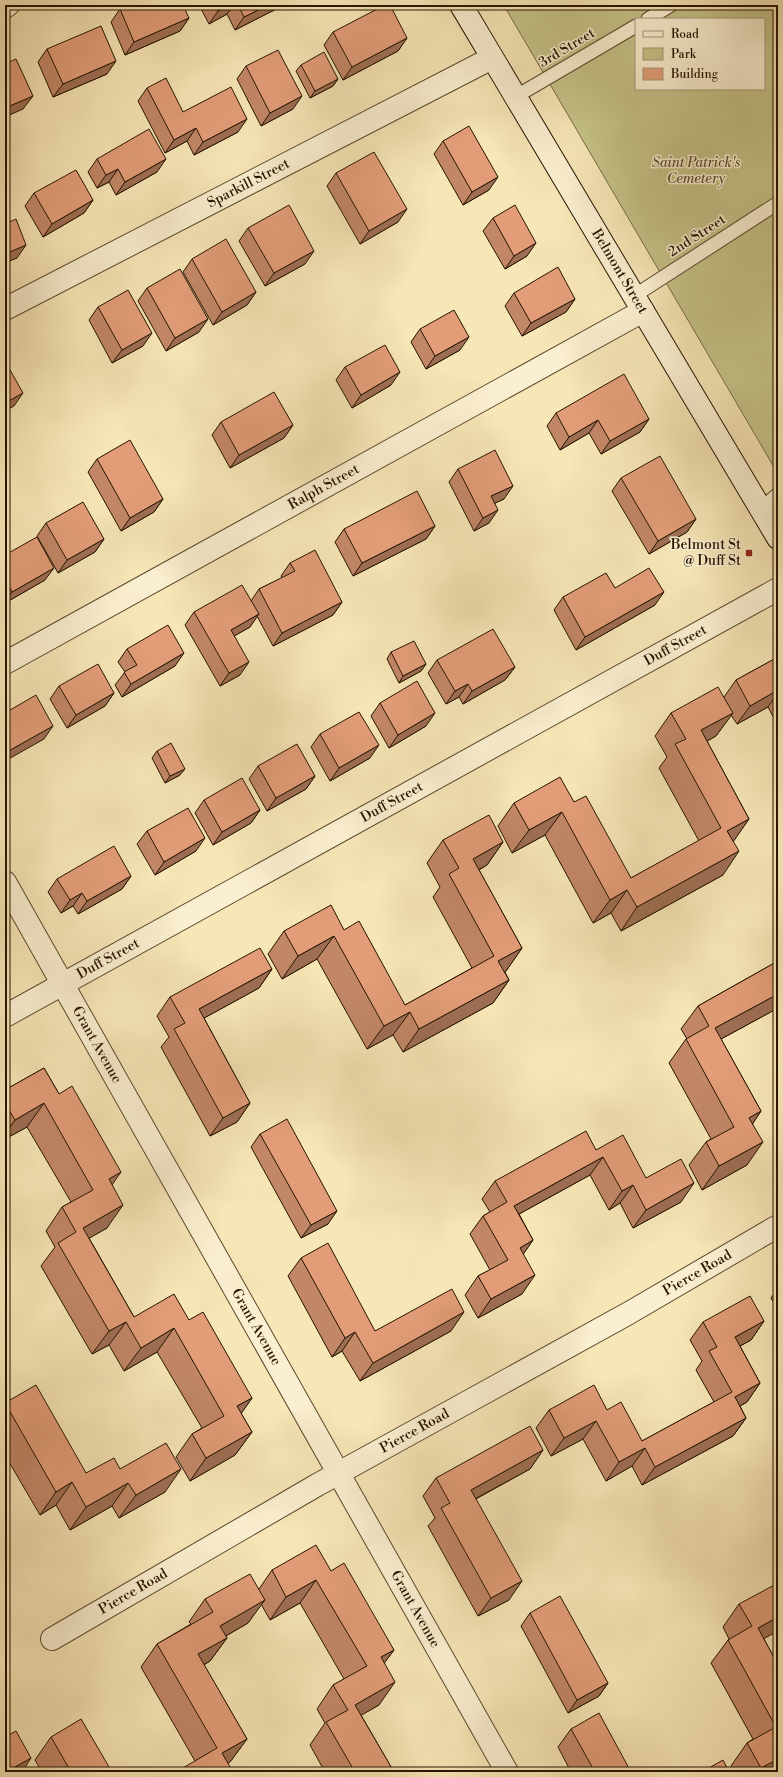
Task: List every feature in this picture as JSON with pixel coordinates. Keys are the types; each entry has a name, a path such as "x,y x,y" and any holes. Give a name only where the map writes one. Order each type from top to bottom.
{"street":[{"name":"Belmont Street","path":"461,5 778,538"},
{"name":"Sparkill Street","path":"5,310 492,58"},
{"name":"Ralph Street","path":"5,663 638,304"},
{"name":"Duff Street","path":"5,1016 778,589"},
{"name":"Grant Avenue","path":"5,882 507,1772"},
{"name":"Pierce Road","path":"52,1639 338,1473 628,1313 778,1226"}],"lane":[{"path":"650,18 671,5"},
{"name":"3rd Street","path":"515,97 635,27"},
{"name":"2nd Street","path":"638,304 778,203"},
{"path":"761,509 778,494"}],"green space":[{"name":"Saint Patrick's Cemetery","path":"503,5 778,5 778,474 506,9"}],"building":[{"path":"128,5 183,5 189,18 134,42 120,9"},
{"path":"215,5 230,5 218,11"},
{"path":"238,5 268,5 244,17"},
{"path":"385,5 390,5 407,38 352,67 333,32"},
{"path":"101,26 116,61 63,84 47,49"},
{"path":"278,50 302,96 270,113 246,66"},
{"path":"324,52 338,79 315,91 301,65"},
{"path":"16,59 33,96 5,108 5,64"},
{"path":"166,78 183,112 231,87 247,119 203,142 196,128 174,140 147,88"},
{"path":"469,126 498,177 472,192 443,141"},
{"path":"149,129 166,159 125,182 118,169 106,175 97,159"},
{"path":"374,152 407,209 369,231 336,173"},
{"path":"76,170 93,200 52,224 34,193"},
{"path":"289,205 314,251 274,273 248,228"},
{"path":"515,205 536,243 514,256 493,218"},
{"path":"16,219 26,245 5,254 5,224"},
{"path":"226,239 256,292 222,312 192,259"},
{"path":"558,267 575,299 531,323 514,293"},
{"path":"180,269 208,319 175,338 147,288"},
{"path":"128,290 152,333 122,350 98,307"},
{"path":"454,310 469,337 435,356 420,329"},
{"path":"385,345 400,372 361,395 345,367"},
{"path":"5,361 23,393 5,403"},
{"path":"624,374 649,419 610,441 598,420 569,437 556,413"},
{"path":"274,392 293,425 239,455 221,422"},
{"path":"130,440 163,499 130,518 97,459"},
{"path":"495,450 513,486 491,496 498,510 483,518 458,469"},
{"path":"660,456 696,519 658,541 621,478"},
{"path":"417,491 435,526 362,563 344,529"},
{"path":"83,502 104,539 67,560 46,523"},
{"path":"37,537 54,568 12,592 5,578 5,555"},
{"path":"315,550 342,602 282,633 259,589 295,571 290,563"},
{"path":"649,568 664,592 585,637 563,597 606,573 615,588"},
{"path":"242,585 259,614 231,630 249,662 229,673 194,612"},
{"path":"168,625 184,653 131,684 124,672 137,665 127,649"},
{"path":"493,629 515,667 472,691 468,684 455,691 437,660"},
{"path":"414,641 426,664 403,676 391,652"},
{"path":"778,657 778,690 750,706 736,680"},
{"path":"98,664 114,693 76,715 59,686"},
{"path":"417,681 435,713 398,735 380,703"},
{"path":"718,687 733,713 701,730 749,819 727,831 739,851 637,907 627,890 610,900 562,812 529,830 514,803 560,777 574,802 586,796 631,878 721,828 675,744 686,739 671,713"},
{"path":"36,695 53,726 5,753 5,713"},
{"path":"359,712 379,745 339,768 320,734"},
{"path":"171,743 185,769 170,776 157,751"},
{"path":"297,744 315,776 276,798 258,766"},
{"path":"242,778 260,810 222,832 204,800"},
{"path":"188,808 205,838 164,862 147,831"},
{"path":"489,815 503,842 473,859 522,948 498,961 509,980 419,1029 410,1012 384,1026 334,936 298,956 284,931 331,905 344,930 359,921 405,1005 494,956 449,874 459,868 443,840"},
{"path":"114,846 131,876 87,901 82,893 70,900 57,879"},
{"path":"5,941 8,947 5,949"},
{"path":"260,948 272,969 199,1009 250,1103 223,1118 174,1029 185,1023 170,997"},
{"path":"778,961 778,994 715,1028 761,1111 749,1118 763,1142 719,1166 706,1142 734,1127 686,1039 709,1026 698,1006"},
{"path":"44,1068 59,1094 72,1086 121,1172 109,1179 123,1205 83,1228 134,1317 174,1294 189,1320 203,1312 252,1398 237,1406 252,1432 206,1458 192,1434 224,1416 174,1328 141,1348 126,1322 109,1331 58,1243 76,1232 62,1207 93,1190 44,1103 15,1120 5,1103 5,1090"},
{"path":"287,1119 337,1211 311,1225 260,1134"},
{"path":"586,1131 596,1150 623,1135 646,1178 681,1159 694,1183 646,1210 633,1185 622,1191 603,1157 514,1206 533,1240 520,1248 535,1275 491,1299 478,1276 508,1260 483,1216 507,1202 495,1181"},
{"path":"328,1243 375,1331 452,1289 464,1312 373,1363 355,1332 345,1338 301,1258"},
{"path":"750,1296 764,1321 735,1337 760,1383 735,1397 746,1418 655,1467 645,1448 619,1462 596,1421 564,1438 549,1410 594,1385 607,1410 621,1402 642,1441 732,1392 709,1351 717,1347 703,1322"},
{"path":"36,1385 86,1473 114,1458 120,1469 166,1443 181,1469 136,1495 128,1483 86,1507 72,1482 56,1492 9,1410 5,1412 5,1391 10,1400"},
{"path":"530,1426 543,1450 471,1490 522,1581 491,1598 441,1508 450,1503 436,1478"},
{"path":"316,1545 331,1571 344,1563 394,1650 381,1657 395,1682 355,1705 394,1772 355,1772 326,1722 348,1710 333,1685 367,1666 316,1580 286,1597 272,1570"},
{"path":"250,1574 265,1600 220,1626 227,1638 198,1654 247,1739 222,1753 233,1772 176,1772 217,1748 157,1644 213,1612 205,1599"},
{"path":"778,1583 778,1617 758,1628 778,1665 778,1759 761,1768 747,1743 776,1727 728,1640 752,1626 739,1604"},
{"path":"560,1596 608,1683 577,1700 530,1613"},
{"path":"599,1713 631,1772 595,1772 571,1729"},
{"path":"81,1719 112,1772 71,1772 51,1737"},
{"path":"16,1731 31,1758 5,1772 5,1737"},
{"path":"723,1760 729,1772 702,1772"}],"place":[{"name":"Belmont St @ Duff St","path":"749,553"}]}
